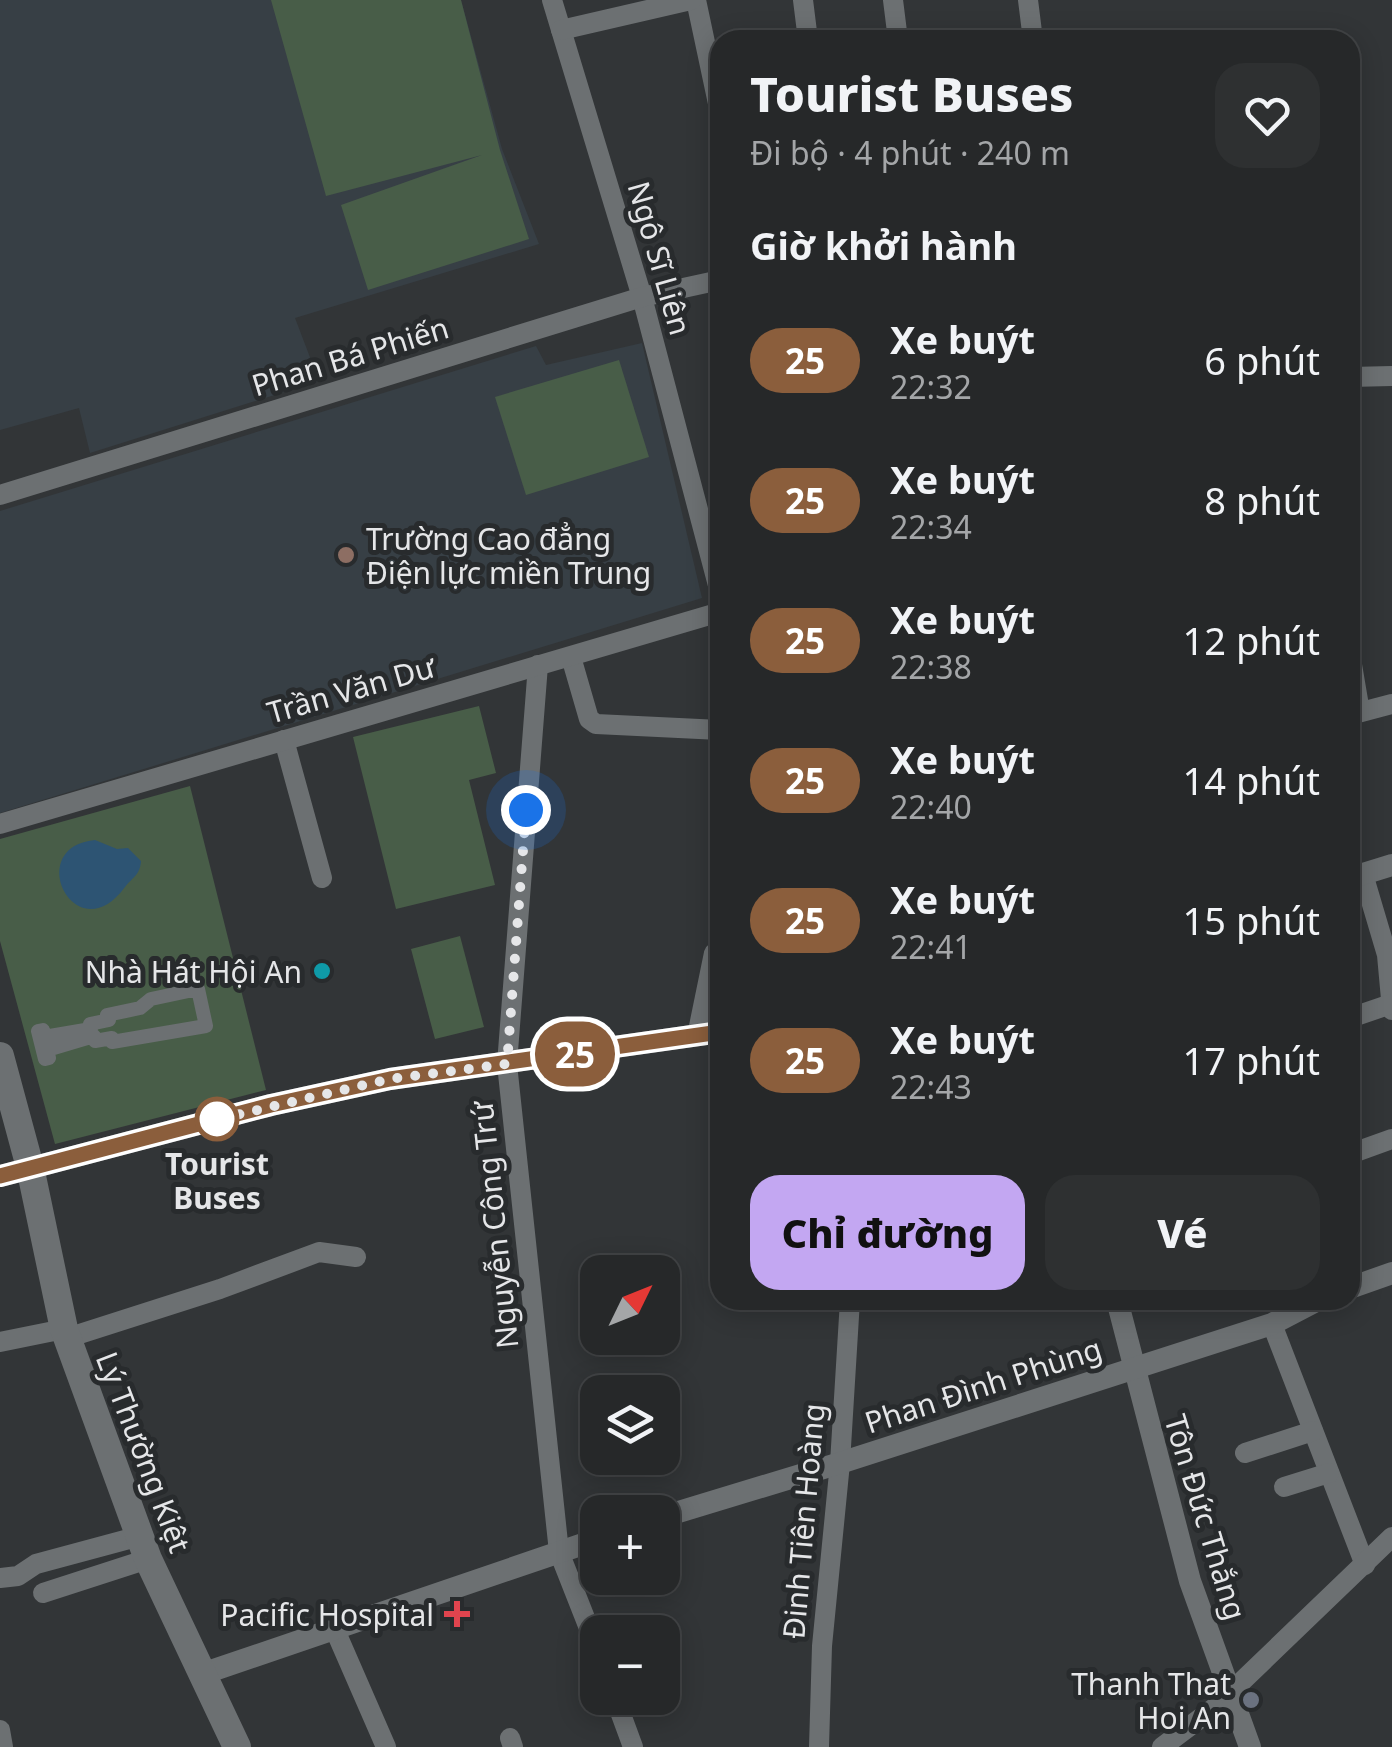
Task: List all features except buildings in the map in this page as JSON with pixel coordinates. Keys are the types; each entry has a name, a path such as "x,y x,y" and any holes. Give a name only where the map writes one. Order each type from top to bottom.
{"main road":[{"name":"Lý Thường Kiệt","path":"0,1056 30,1166 65,1334 144,1548 237,1747"}],"street":[{"name":"Ngô Sĩ Liên","path":"552,0 642,298 710,555"},
{"path":"560,30 693,0 710,71"},
{"path":"803,0 807,30"},
{"path":"892,0 896,30"},
{"path":"1028,0 1032,30"},
{"name":"Phan Bá Phiến","path":"0,495 642,298 710,282"},
{"path":"1360,377 1392,376"},
{"name":"Trần Văn Dư","path":"0,824 710,615"},
{"path":"571,657 589,718 596,724 710,730"},
{"name":"Nguyễn Công Trứ","path":"538,665 507,1064 559,1552 584,1615"},
{"path":"1360,713 1392,704"},
{"path":"284,740 322,878"},
{"path":"1360,875 1392,864"},
{"path":"1360,887 1386,955 1391,1007 1360,1015"},
{"path":"198,990 206,1026 112,1042 112,1038 95,1041 94,1036 83,1035 91,1029 90,1024 109,1020 108,1015 140,1008 152,999 198,990"},
{"path":"0,1176 271,1105 390,1079 708,1034 710,1007"},
{"path":"1360,1150 1392,1139"},
{"path":"0,1342 65,1334 220,1289 319,1252 356,1257"},
{"path":"1360,1284 1392,1272"},
{"name":"Đinh Tiên Hoàng","path":"820,1747 822,1646 840,1464 849,1310"},
{"name":"Tôn Đức Thắng","path":"1119,1310 1190,1581 1250,1747"},
{"name":"Phan Đình Phùng","path":"680,1511 840,1464 1272,1324 1298,1310"},
{"path":"1272,1324 1365,1565"},
{"path":"1245,1453 1313,1431"},
{"path":"1284,1487 1330,1473"},
{"path":"1162,1747 1198,1722 1392,1538"},
{"path":"202,1674 580,1545"},
{"path":"0,1578 18,1576 36,1564 144,1548"},
{"path":"44,1593 144,1548"},
{"path":"336,1630 386,1747"},
{"path":"621,1715 633,1747"},
{"path":"0,1730 3,1747"}],"shaded area":[{"path":"0,0 461,0 502,149 539,244 295,318 319,381 90,453 79,408 0,430"},
{"name":"Trường Cao đẳng Điện lực miền Trung","path":"642,343 702,598 0,813 0,511 536,346 546,365"}],"green space":[{"path":"271,0 461,0 500,150 529,239 368,290 341,205 482,155 326,196"},
{"path":"619,360 649,457 526,495 495,397"},
{"path":"479,706 496,773 469,780 495,885 396,909 353,737"},
{"path":"190,786 266,1090 55,1144 0,941 0,839"},
{"path":"460,936 484,1027 435,1039 411,949"}],"water":[{"path":"95,840 117,849 128,848 141,861 136,876 107,905 89,909 75,903 64,891 59,876 62,860 73,847"}],"bus line":[{"name":"25","path":"0,1176 271,1105 390,1079 710,1034"}],"place":[{"name":"Trường Cao đẳng Điện lực miền Trung","path":"346,555"},
{"name":"Nhà Hát Hội An","path":"322,971"},
{"name":"Tourist Buses","path":"217,1119"},
{"name":"Pacific Hospital","path":"457,1614"},
{"name":"Thanh That Hoi An","path":"1251,1700"}],"route":[{"path":"217,1119 202,1123 390,1079 507,1064 526,810"}]}
